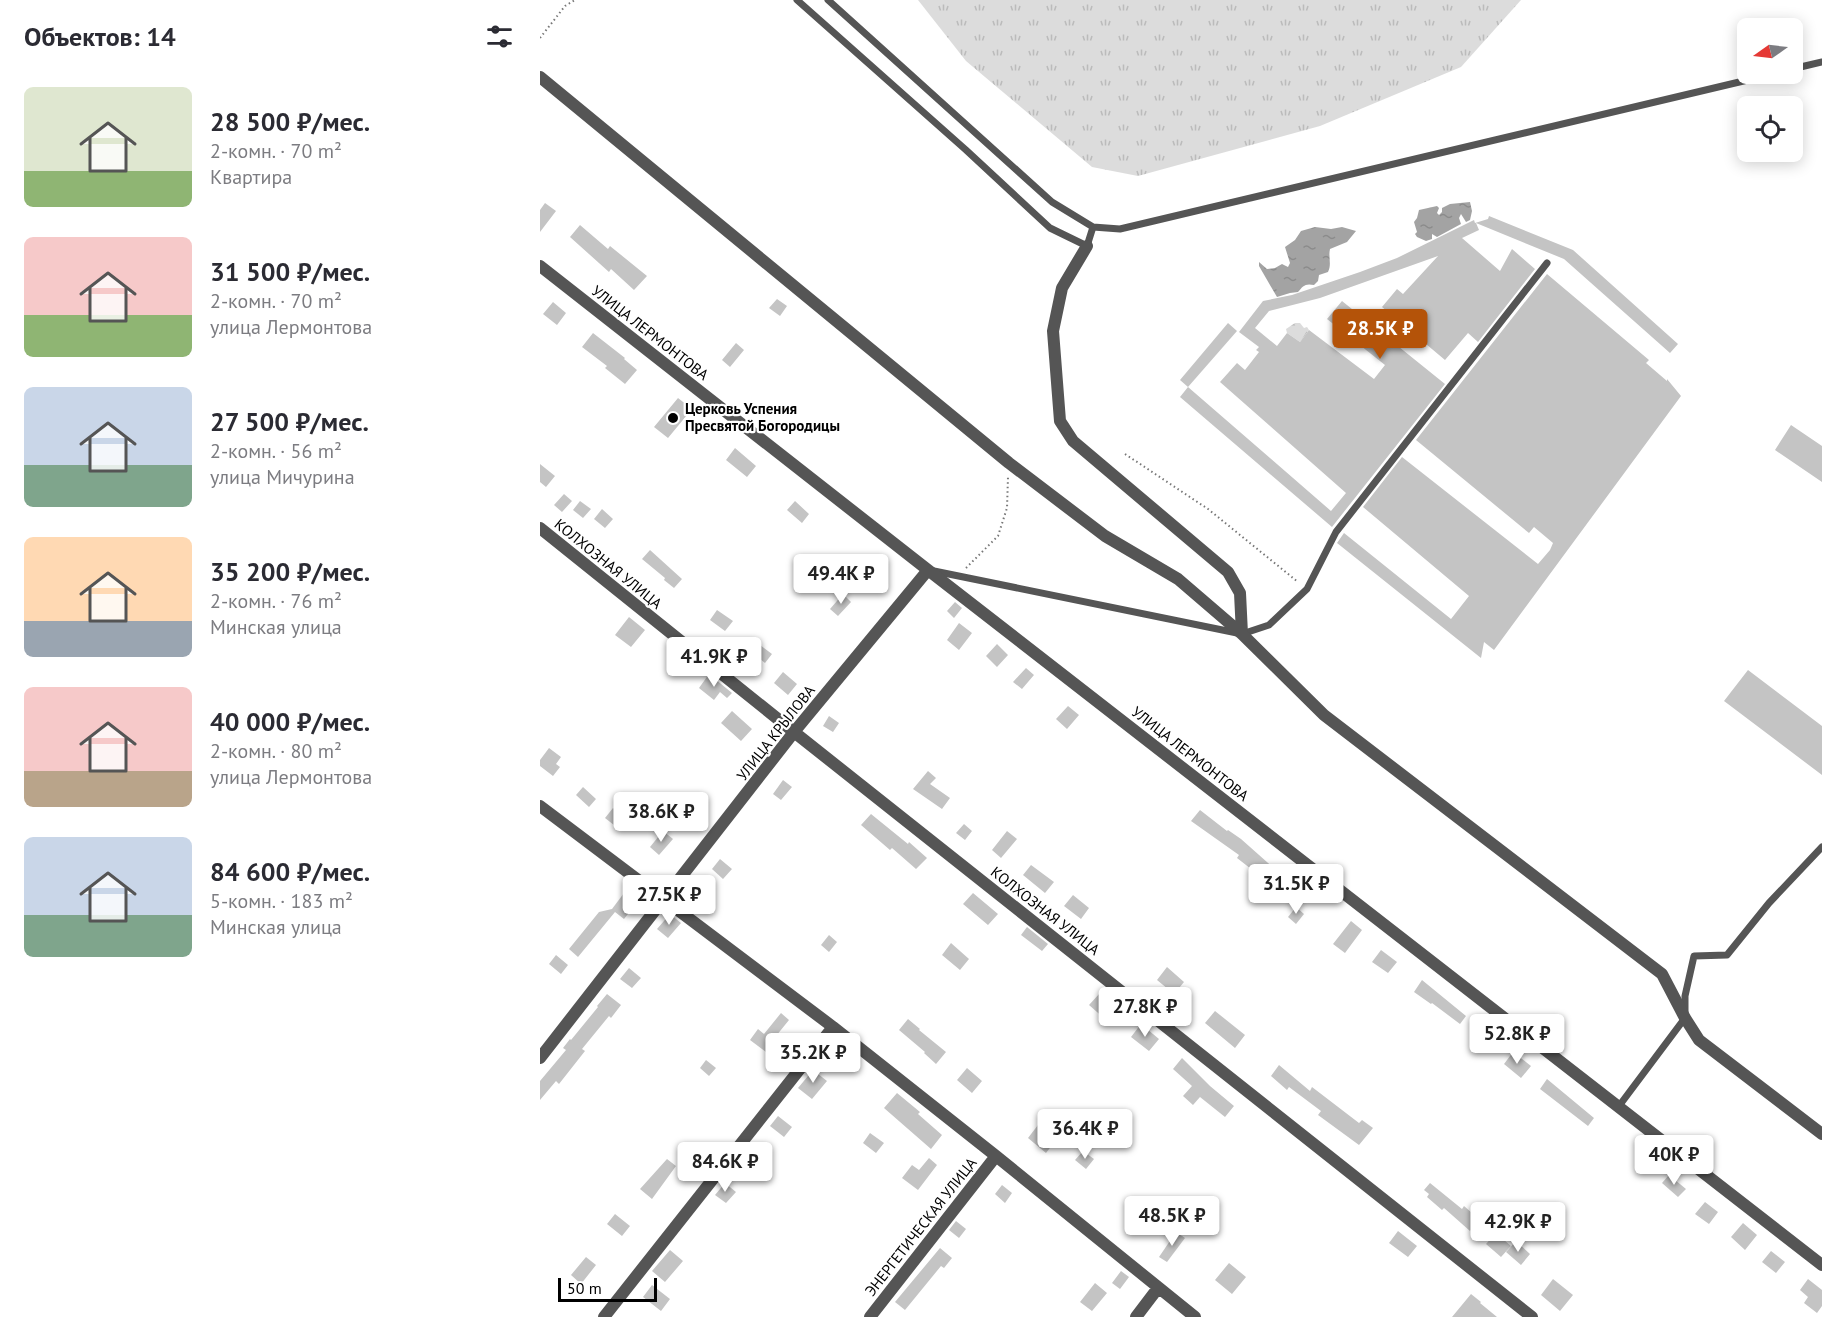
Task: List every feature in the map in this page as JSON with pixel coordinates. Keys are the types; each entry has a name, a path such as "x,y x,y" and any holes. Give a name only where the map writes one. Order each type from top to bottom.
{"street":[{"path":"540,77 1008,463 1105,536 1178,579 1242,634 1324,715 1662,974 1699,1040 1822,1134"},
{"path":"1086,246 1062,288 1053,331 1060,421 1073,441 1228,572 1240,593 1242,634"},
{"name":"УЛИЦА ЛЕРМОНТОВА","path":"540,266 1822,1265"},
{"name":"КОЛХОЗНАЯ УЛИЦА","path":"540,528 1532,1317"},
{"name":"УЛИЦА КРЫЛОВА","path":"540,1058 794,732 928,570"},
{"path":"540,806 833,1027 1194,1317"},
{"path":"604,1317 833,1027"},
{"name":"ЭНЕРГЕТИЧЕСКАЯ УЛИЦА","path":"870,1317 996,1156"},
{"path":"1136,1317 1158,1288"}],"lane":[{"path":"797,0 1050,228 1086,246 1093,227"},
{"path":"828,0 1052,202 1093,227 1120,229 1737,83"},
{"path":"1803,66 1822,62"},
{"path":"928,570 1242,634 1269,625 1307,589 1336,532 1547,263"},
{"path":"1619,1106 1685,1018 1685,996 1694,956 1727,955 1769,903 1822,848"}],"path":[{"path":"540,38 565,6 575,0"},
{"path":"1125,454 1208,509 1307,589"},
{"path":"958,576 998,536 1007,508 1008,463"}],"green space":[{"path":"918,0 1521,0 1461,67 1320,126 1138,176 1092,167 966,61"},
{"path":"1295,323 1300,323 1309,330 1300,342 1287,333 1286,329"}],"water":[{"path":"1470,202 1472,211 1470,220 1466,222 1461,214 1459,218 1461,224 1437,237 1432,234 1432,239 1426,241 1415,234 1417,232 1414,222 1419,210 1437,206 1439,215 1442,208 1450,204"},
{"path":"1315,227 1331,229 1342,227 1356,231 1347,242 1330,249 1328,272 1319,275 1314,285 1306,285 1298,292 1277,297 1259,266 1259,262 1267,269 1282,264 1288,267 1290,263 1285,247 1295,240 1301,231"}],"building":[{"path":"545,203 556,211 540,232 540,210"},
{"path":"1489,216 1573,250 1678,344 1670,353 1564,259 1476,223 1479,230 1462,238 1500,271 1512,249 1535,269 1478,342 1468,333 1445,360 1382,307 1397,289 1403,294 1438,256 1320,298 1269,311 1255,328 1277,346 1287,333 1300,342 1309,330 1374,379 1385,365 1327,319 1342,301 1445,384 1332,527 1180,397 1188,387 1331,511 1346,493 1220,382 1237,363 1245,370 1259,352 1256,350 1259,347 1239,332 1263,301 1292,295 1360,272 1397,258 1474,220 1475,223 1488,219"},
{"path":"580,225 608,249 610,246 647,276 634,290 611,269 609,272 570,237"},
{"path":"1547,274 1649,360 1646,363 1667,381 1667,379 1681,396 1494,650 1484,642 1481,658 1337,543 1344,533 1451,619 1469,596 1363,507 1402,457 1538,564 1550,550 1553,543 1534,527 1529,533 1416,440"},
{"path":"777,299 787,306 780,316 769,308"},
{"path":"553,302 566,313 557,325 543,314"},
{"path":"1228,323 1237,331 1188,387 1180,380"},
{"path":"593,333 637,370 625,384 605,368 607,366 582,347"},
{"path":"736,343 744,350 730,367 722,360"},
{"name":"Церковь Успения Пресвятой Богородицы","path":"678,398 692,409 668,438 654,427"},
{"path":"1791,425 1822,446 1822,482 1775,450"},
{"path":"735,448 756,466 747,477 726,460"},
{"path":"540,464 555,476 546,487 540,482"},
{"path":"564,494 572,501 562,512 554,505"},
{"path":"580,501 591,509 583,518 573,510"},
{"path":"795,501 809,514 802,523 787,510"},
{"path":"602,509 613,519 605,528 594,519"},
{"path":"650,550 682,579 674,588 642,559"},
{"path":"860,559 884,578 874,589 864,582 862,584 849,573"},
{"path":"843,594 851,602 838,616 830,609"},
{"path":"955,602 962,608 954,618 947,611"},
{"path":"717,610 733,621 725,631 710,620"},
{"path":"629,617 645,630 631,647 615,635"},
{"path":"959,623 972,633 959,650 947,640"},
{"path":"997,644 1008,655 997,667 986,656"},
{"path":"760,645 772,654 765,663 753,653"},
{"path":"1026,668 1034,675 1022,689 1013,682"},
{"path":"1748,670 1822,726 1822,775 1724,701"},
{"path":"783,672 797,684 788,695 774,683"},
{"path":"709,674 732,693 727,698 720,692 714,700 699,688"},
{"path":"1068,706 1079,715 1067,729 1056,719"},
{"path":"732,711 752,729 741,741 721,723"},
{"path":"829,716 839,723 833,732 823,726"},
{"path":"549,748 561,757 556,764 560,767 553,776 540,766 540,760"},
{"path":"928,771 936,778 930,784 950,798 942,809 913,789"},
{"path":"783,780 792,787 781,800 773,794"},
{"path":"583,787 596,799 589,807 576,795"},
{"path":"613,808 627,819 619,829 605,818"},
{"path":"1200,810 1241,839 1286,879 1274,893 1262,882 1264,879 1237,858 1239,855 1191,821"},
{"path":"871,814 927,858 916,869 892,848 890,850 861,825"},
{"path":"964,824 972,831 965,840 956,833"},
{"path":"663,831 673,839 659,855 650,847"},
{"path":"1007,831 1017,839 1001,858 992,850"},
{"path":"720,859 732,869 723,879 712,869"},
{"path":"1031,865 1054,882 1045,893 1023,875"},
{"path":"624,893 635,901 635,905 624,919 615,912 578,957 569,949 599,912 612,909"},
{"path":"973,893 998,914 988,925 963,904"},
{"path":"1073,895 1089,908 1081,919 1064,906"},
{"path":"1296,907 1304,914 1296,924 1288,917"},
{"path":"670,914 681,923 668,938 657,929"},
{"path":"1351,921 1362,930 1345,953 1333,944"},
{"path":"1027,927 1048,944 1042,951 1021,935"},
{"path":"829,935 837,942 829,952 821,945"},
{"path":"951,943 969,959 960,970 942,955"},
{"path":"1381,950 1397,962 1388,973 1372,962"},
{"path":"556,955 568,965 561,974 549,964"},
{"path":"1167,967 1184,982 1174,994 1157,980"},
{"path":"629,968 641,978 632,988 620,979"},
{"path":"1422,980 1466,1016 1460,1024 1414,992"},
{"path":"1100,993 1116,1007 1105,1019 1089,1005"},
{"path":"607,994 621,1005 582,1049 585,1051 559,1084 556,1081 540,1100 540,1081 566,1050 563,1048"},
{"path":"1215,1011 1245,1035 1235,1048 1205,1023"},
{"path":"781,1013 789,1020 766,1052 750,1040 758,1029 764,1034"},
{"path":"908,1019 946,1052 936,1064 899,1030"},
{"path":"1141,1024 1159,1039 1149,1051 1131,1037"},
{"path":"1487,1030 1498,1039 1490,1049 1479,1040"},
{"path":"1513,1052 1531,1066 1521,1078 1504,1064"},
{"path":"1182,1058 1234,1106 1225,1117 1200,1097 1193,1105 1183,1096 1192,1086 1173,1069"},
{"path":"706,1060 716,1068 709,1076 700,1068"},
{"path":"1279,1065 1310,1091 1312,1087 1359,1123 1362,1120 1373,1128 1359,1145 1318,1115 1321,1111 1289,1087 1287,1090 1271,1076"},
{"path":"967,1068 982,1081 972,1093 957,1080"},
{"path":"813,1070 827,1081 812,1099 798,1088"},
{"path":"1547,1079 1594,1118 1588,1126 1540,1089"},
{"path":"897,1093 920,1112 918,1114 942,1135 931,1149 884,1108"},
{"path":"778,1116 792,1127 784,1137 770,1126"},
{"path":"1038,1125 1056,1140 1046,1153 1028,1138"},
{"path":"870,1133 884,1143 876,1153 863,1143"},
{"path":"754,1150 765,1159 755,1171 744,1162"},
{"path":"1083,1151 1094,1159 1086,1169 1075,1160"},
{"path":"929,1158 937,1165 918,1190 902,1178 912,1165 919,1170"},
{"path":"667,1159 676,1166 652,1199 640,1189"},
{"path":"1669,1175 1686,1189 1678,1197 1662,1183"},
{"path":"725,1183 736,1192 726,1203 715,1195"},
{"path":"1430,1183 1462,1209 1464,1206 1480,1220 1470,1231 1444,1208 1442,1210 1427,1197 1429,1194 1424,1190"},
{"path":"1002,1185 1012,1193 1005,1203 995,1194"},
{"path":"1705,1202 1718,1212 1709,1224 1695,1214"},
{"path":"615,1214 630,1226 622,1236 607,1224"},
{"path":"956,1221 966,1229 959,1238 949,1230"},
{"path":"1743,1223 1757,1235 1745,1250 1731,1237"},
{"path":"1398,1231 1417,1246 1408,1257 1389,1243"},
{"path":"1176,1232 1185,1238 1167,1262 1159,1257"},
{"path":"1496,1233 1511,1246 1501,1257 1486,1244"},
{"path":"1516,1241 1530,1254 1521,1265 1506,1252"},
{"path":"940,1248 952,1258 944,1268 941,1266 905,1310 895,1302"},
{"path":"670,1250 683,1261 665,1282 652,1271"},
{"path":"1771,1251 1785,1262 1776,1273 1762,1262"},
{"path":"586,1257 596,1265 581,1284 571,1275"},
{"path":"1229,1263 1246,1277 1232,1294 1215,1280"},
{"path":"1121,1271 1129,1277 1120,1289 1112,1283"},
{"path":"1553,1279 1573,1295 1560,1311 1541,1295"},
{"path":"1808,1279 1822,1290 1822,1306 1817,1313 1804,1303 1808,1297 1800,1290"},
{"path":"1095,1283 1107,1293 1092,1311 1080,1302"},
{"path":"652,1285 670,1299 661,1311 643,1297"},
{"path":"1471,1294 1480,1303 1497,1317 1452,1317"}],"place":[{"name":"Церковь Успения Пресвятой Богородицы","path":"673,418"}]}
